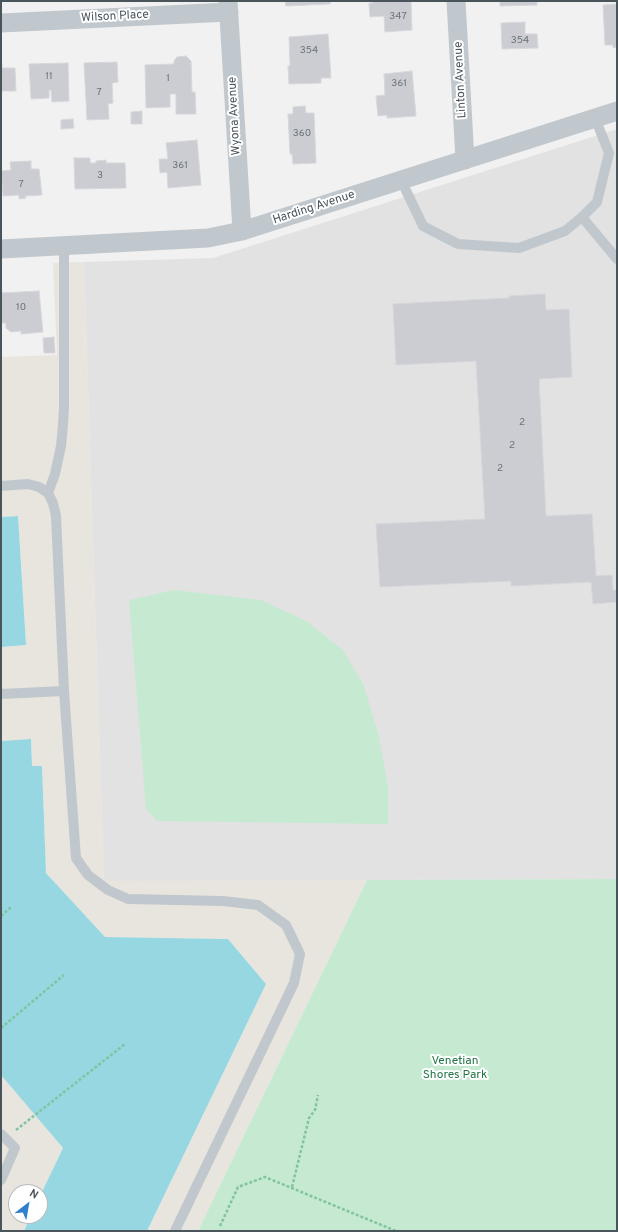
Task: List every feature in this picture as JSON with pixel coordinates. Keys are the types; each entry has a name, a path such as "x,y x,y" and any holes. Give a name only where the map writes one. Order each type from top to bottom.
{"street":[{"name":"Linton Avenue","path":"456,1 465,160"},
{"name":"Wilson Place","path":"1,23 228,6"},
{"name":"Wyona Avenue","path":"228,6 242,231"},
{"name":"Harding Avenue","path":"1,249 208,238 242,231 617,111"}],"lane":[{"path":"401,180 422,226 458,244 520,248 565,231 582,218 597,202 608,153 595,118"},
{"path":"582,218 617,259"},
{"path":"48,493 55,474 61,446 63,425 64,246"},
{"path":"1,486 28,484 39,487 48,493 53,503 56,516 64,691 76,858 88,875 108,890 128,899 223,901 258,905 286,925 300,954 294,983 175,1231"},
{"path":"1,694 64,691"},
{"path":"1,1134 15,1148 1,1180"}],"path":[{"path":"1,916 11,907"},
{"path":"1,1028 64,975"},
{"path":"32,1117 125,1044"},
{"path":"292,1187 309,1118 314,1110 318,1095"},
{"path":"220,1226 238,1187 265,1176 396,1231"}],"shaded area":[{"path":"617,129 617,879 104,881 84,262 213,258"},
{"path":"84,262 104,880 367,880 198,1231 147,1231 266,984 228,939 105,937 46,873 42,766 32,766 31,739 1,741 1,647 26,645 18,516 1,517 1,357 57,355 53,263"},
{"path":"1,1075 63,1148 46,1184 8,1184 8,1224 27,1224 24,1231 1,1231"}],"green space":[{"path":"174,590 261,600 306,621 343,650 364,686 378,733 388,786 388,824 157,821 146,809 129,600"},
{"name":"Venetian Shores Park","path":"617,879 617,1231 198,1231 367,880"}],"water":[{"path":"18,516 26,645 1,647 1,517"},
{"path":"31,739 32,766 42,766 46,873 105,937 228,939 266,984 147,1231 24,1231 27,1224 48,1224 48,1184 46,1184 63,1148 1,1075 1,741"}],"building":[{"path":"285,1 336,1 330,2 330,4 286,6"},
{"path":"373,1 411,1 412,30 385,32 384,16 370,17 369,3 373,3"},
{"path":"500,1 537,1 537,5 500,6"},
{"path":"617,4 617,47 613,48 613,45 605,45 603,5"},
{"path":"525,22 525,34 537,34 538,48 502,49 501,23"},
{"path":"328,34 331,78 321,78 321,83 289,84 289,37"},
{"path":"186,56 191,61 192,92 195,92 196,114 176,114 176,94 170,94 170,107 146,108 145,65 174,64 177,57"},
{"path":"117,62 118,82 112,83 113,103 108,104 109,119 87,120 84,63"},
{"path":"1,63 2,68 15,68 16,91 1,91"},
{"path":"68,63 69,101 52,102 51,90 49,90 49,98 31,99 29,64"},
{"path":"412,71 416,116 387,118 387,115 378,116 376,96 385,95 384,74"},
{"path":"305,106 306,113 314,113 316,163 293,164 292,154 290,154 288,114 293,114 293,107"},
{"path":"142,111 142,124 131,124 131,112"},
{"path":"73,119 74,128 61,129 61,120"},
{"path":"197,140 201,185 168,188 167,172 160,173 159,159 168,159 166,143"},
{"path":"74,158 90,158 90,163 106,160 106,163 125,163 126,188 75,189"},
{"path":"31,161 31,169 39,169 42,195 25,196 26,198 19,199 19,195 3,196 1,171 11,170 10,162"},
{"path":"39,291 43,332 21,334 21,331 11,332 6,328 6,323 1,323 1,293"},
{"path":"545,294 546,310 569,309 572,377 539,379 546,516 592,514 596,576 612,575 613,590 617,590 617,602 593,604 591,582 511,586 511,581 380,587 376,524 485,519 476,361 396,365 393,304 509,298 509,296"},
{"path":"54,337 55,353 44,353 43,338"}]}
